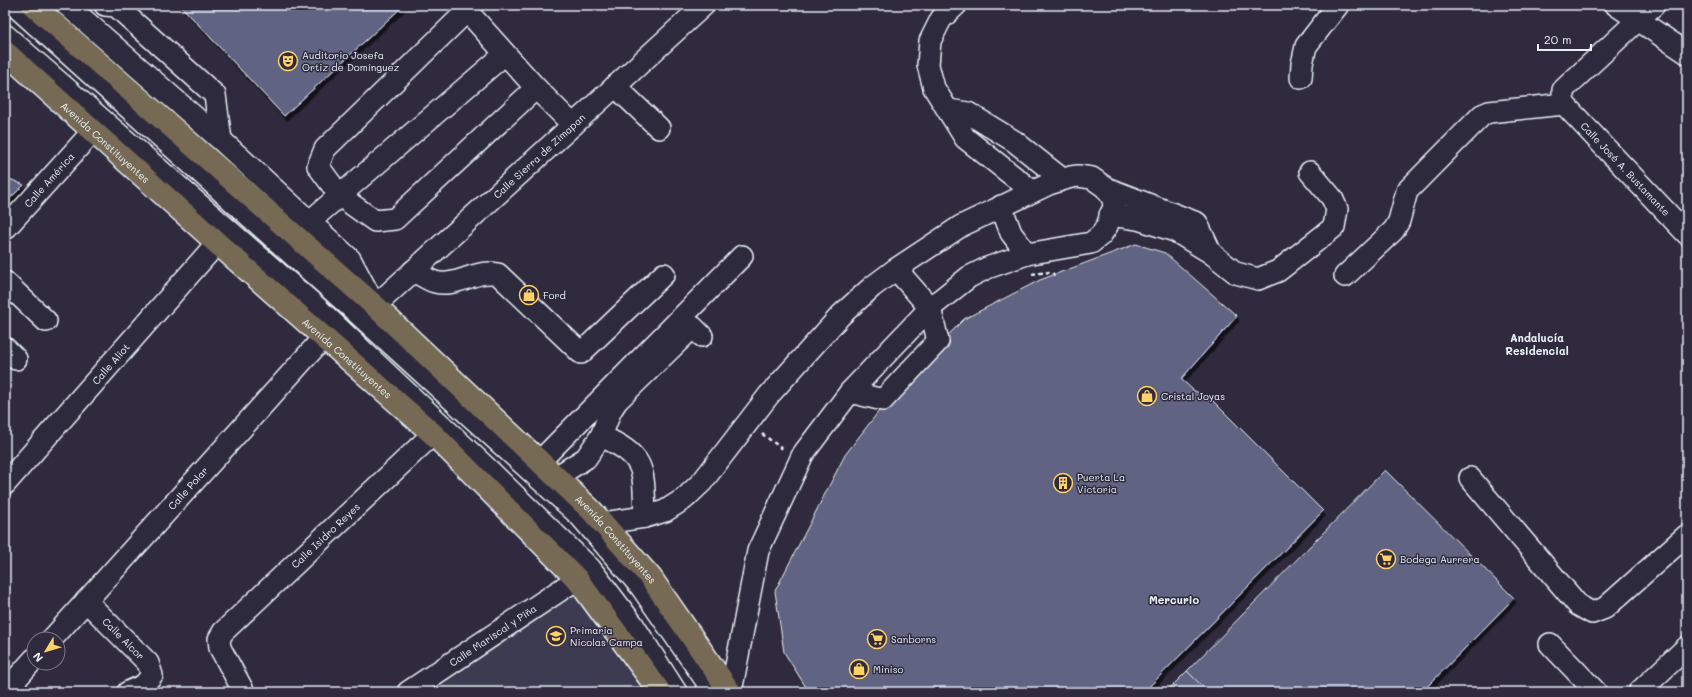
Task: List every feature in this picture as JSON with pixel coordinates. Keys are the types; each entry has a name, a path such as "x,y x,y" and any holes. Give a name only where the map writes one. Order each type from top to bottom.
{"main road":[{"name":"Avenida Constituyentes","path":"33,5 375,306 603,523 651,578 730,692"},
{"name":"Avenida Constituyentes","path":"5,52 217,243 433,434 577,580 660,692"}],"street":[{"path":"14,5 345,302 580,516 641,587 714,692"},
{"name":"Avenida Constituyentes","path":"67,5 221,140 350,259 375,306"},
{"path":"105,5 116,6 215,95 221,140"},
{"name":"Calle Sierra de Zimapan","path":"375,306 704,5"},
{"path":"956,5 941,20 930,41 928,65 934,88 965,138 1032,191"},
{"path":"1301,78 1306,46 1338,5"},
{"path":"1616,5 1687,53"},
{"path":"1345,276 1394,230 1399,221 1408,191 1482,115 1490,112 1564,104 1564,90 1654,5"},
{"path":"536,88 395,219 374,221 340,196 318,166 325,149 471,8 505,54 573,125"},
{"path":"5,35 312,303 585,563 632,623 676,692"},
{"path":"310,222 505,54"},
{"path":"615,86 659,128"},
{"name":"Calle José A. Bustamante","path":"1564,104 1687,234"},
{"path":"948,110 968,113 1014,141 1062,179"},
{"name":"Calle América","path":"5,229 93,131"},
{"path":"1110,215 1138,219 1175,231 1211,253 1236,273 1258,279 1278,271 1334,226 1337,209 1332,198 1310,172"},
{"path":"603,523 645,517 665,511 688,495 702,482 769,395 841,315 872,287 896,269 961,226 1032,191 1062,179 1078,176 1092,178 1106,188 1196,223 1211,253"},
{"path":"730,692 758,551 803,454 850,392 930,308 969,277 987,268 1027,254 1091,242 1101,235 1107,226 1114,206 1113,199 1106,188"},
{"path":"1002,206 1011,233 1027,254"},
{"name":"Calle Aliot","path":"5,484 217,243"},
{"path":"540,462 742,256"},
{"path":"850,392 883,400 938,341 930,308 896,269"},
{"path":"413,271 434,282 449,284 490,272 498,274 581,353 664,274"},
{"path":"5,282 46,321"},
{"path":"556,477 586,458 601,436 611,410 617,401 693,327 702,336"},
{"name":"Calle Polar","path":"59,631 324,337"},
{"name":"Calle Isidro Reyes","path":"244,692 220,648 219,639 223,632 433,434"},
{"path":"601,436 621,445 633,455 644,472 645,517"},
{"path":"1470,478 1578,605 1592,613 1605,608 1687,535"},
{"name":"Calle Mariscal y Piña","path":"408,692 577,580"},
{"name":"Calle Alcor","path":"86,600 148,663 152,675 144,685 128,692"},
{"path":"1550,644 1596,692"},
{"path":"1639,692 1687,647"},
{"path":"9,686 26,668"}],"path":[{"path":"1031,274 1051,272 1055,275"},
{"path":"760,432 790,454"}],"shaded area":[{"name":"Primaria Nicolas Campa","path":"577,579 660,692 408,692"}],"building":[{"name":"Auditorio Josefa Ortiz de Domínguez","path":"180,5 404,5 284,116"},
{"path":"5,177 24,185 5,203"},
{"name":"Puerta La Victoria","path":"1136,244 1165,253 1237,316 1181,379 1193,390 1212,400 1323,511 1144,692 809,692 784,652 775,591 845,455 899,385 964,319 1040,280"},
{"name":"Bodega Aurrera","path":"1385,470 1514,598 1422,692 1208,692 1187,671"},
{"path":"1187,671 1208,692 1166,692"}],"place":[{"name":"Auditorio Josefa Ortiz de Domínguez","path":"288,61"},
{"name":"Ford","path":"529,295"},
{"name":"Cristal Joyas","path":"1147,396"},
{"name":"Puerta La Victoria","path":"1063,483"},
{"name":"Bodega Aurrera","path":"1386,559"},
{"name":"Primaria Nicolas Campa","path":"556,636"},
{"name":"Sanborns","path":"877,639"},
{"name":"Miniso","path":"859,669"}],"district":[{"name":"Andalucía Residencial","path":"1537,343"},
{"name":"Mercurio","path":"1174,599"}]}
